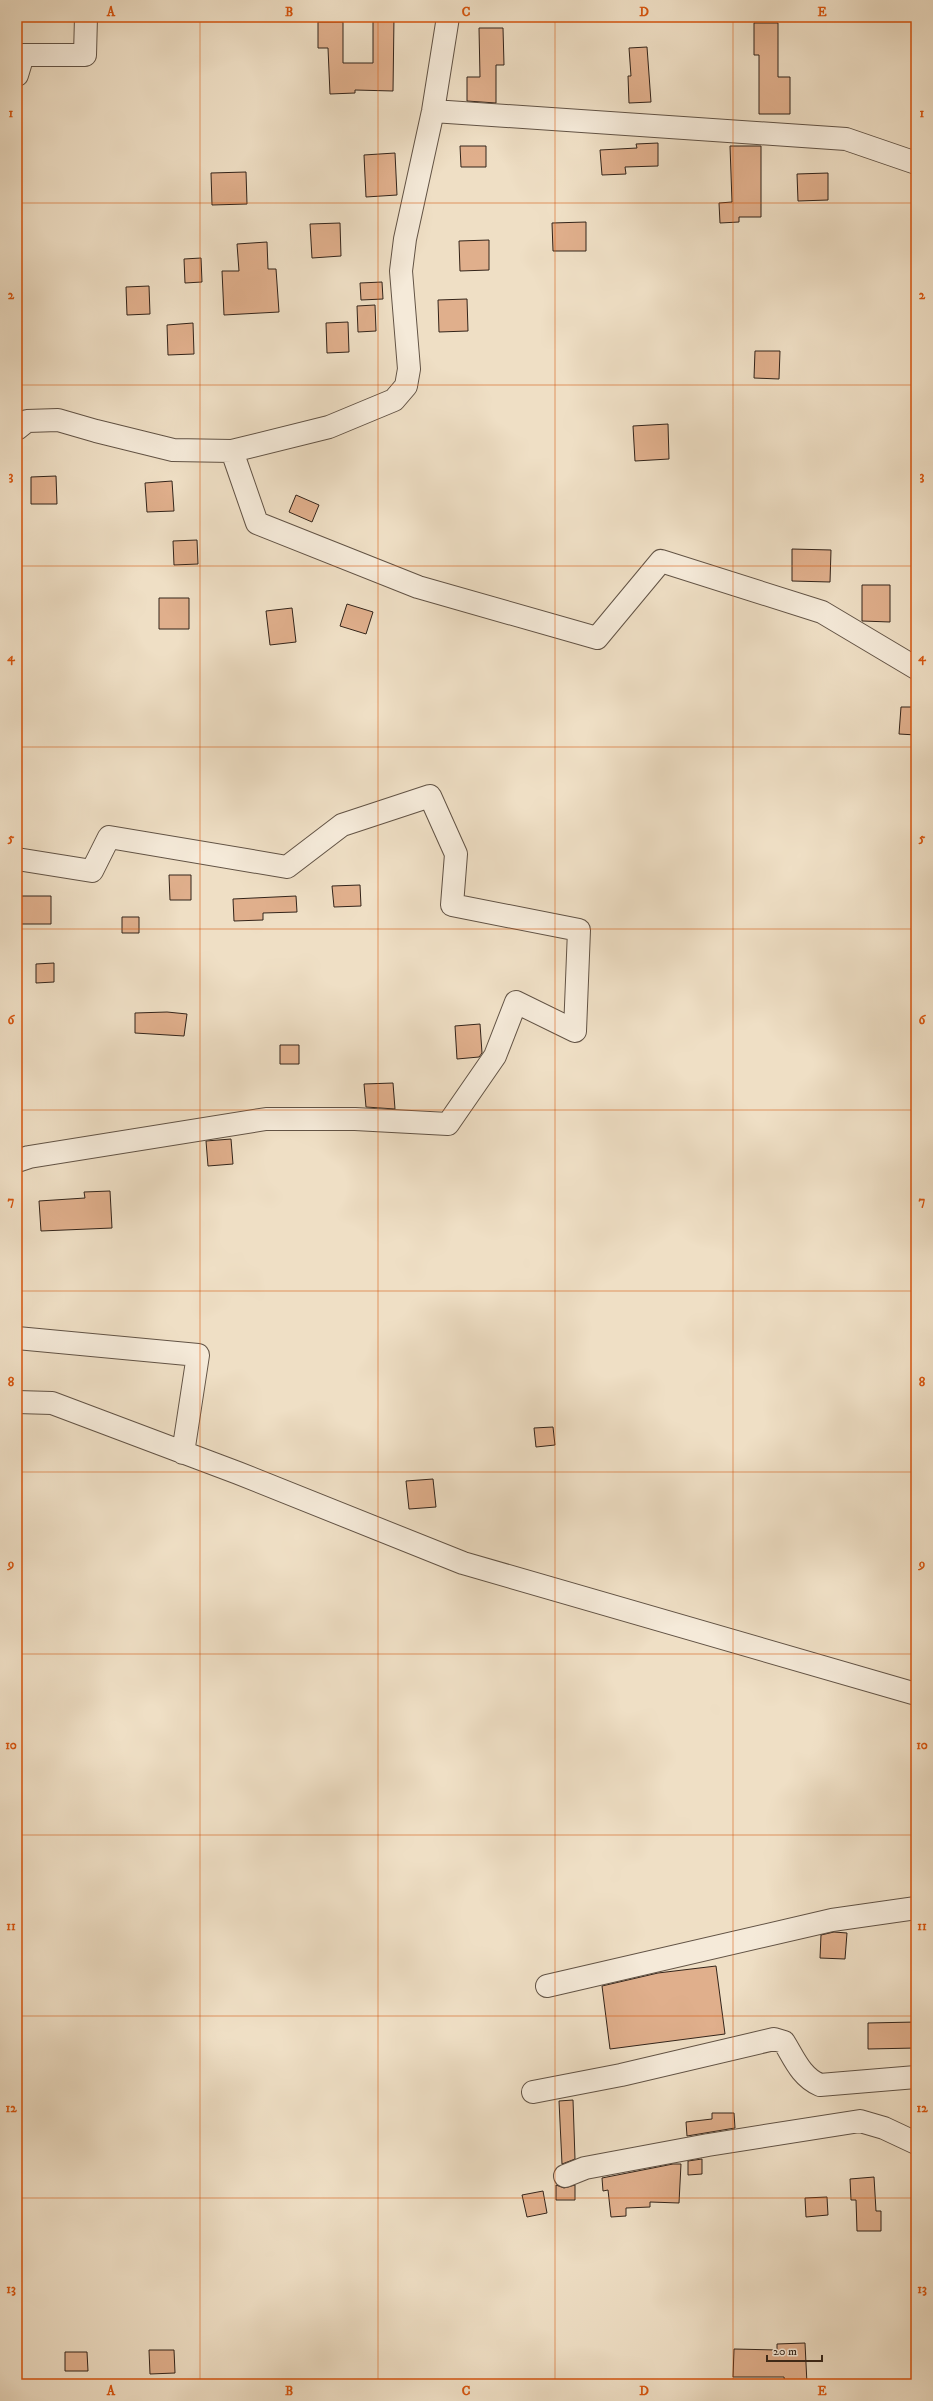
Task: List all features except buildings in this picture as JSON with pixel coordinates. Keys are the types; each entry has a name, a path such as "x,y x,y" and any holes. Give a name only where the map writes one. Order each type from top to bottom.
{"street":[{"path":"17,75 23,55 85,55 86,17"},
{"path":"17,429 27,421 58,420 173,450 232,451 329,428 394,400 406,386 409,369 401,271 405,239 433,111 448,17"},
{"path":"433,111 846,139 916,163"},
{"path":"232,451 257,523 418,586 598,638 662,561 822,612 916,668"},
{"path":"17,859 92,871 109,837 287,867 342,825 430,796 456,854 452,905 579,930 575,1031 516,1002 494,1056 448,1124 355,1119 266,1119 29,1157 17,1161"},
{"path":"17,1338 198,1355 183,1453"},
{"path":"17,1402 52,1403 462,1563 916,1694"},
{"path":"547,1986 832,1920 916,1908"},
{"path":"532,2092 621,2075 774,2039 784,2042 801,2070 810,2081 820,2085 916,2077"},
{"path":"565,2176 586,2168 860,2121 884,2128 916,2143"}]}
